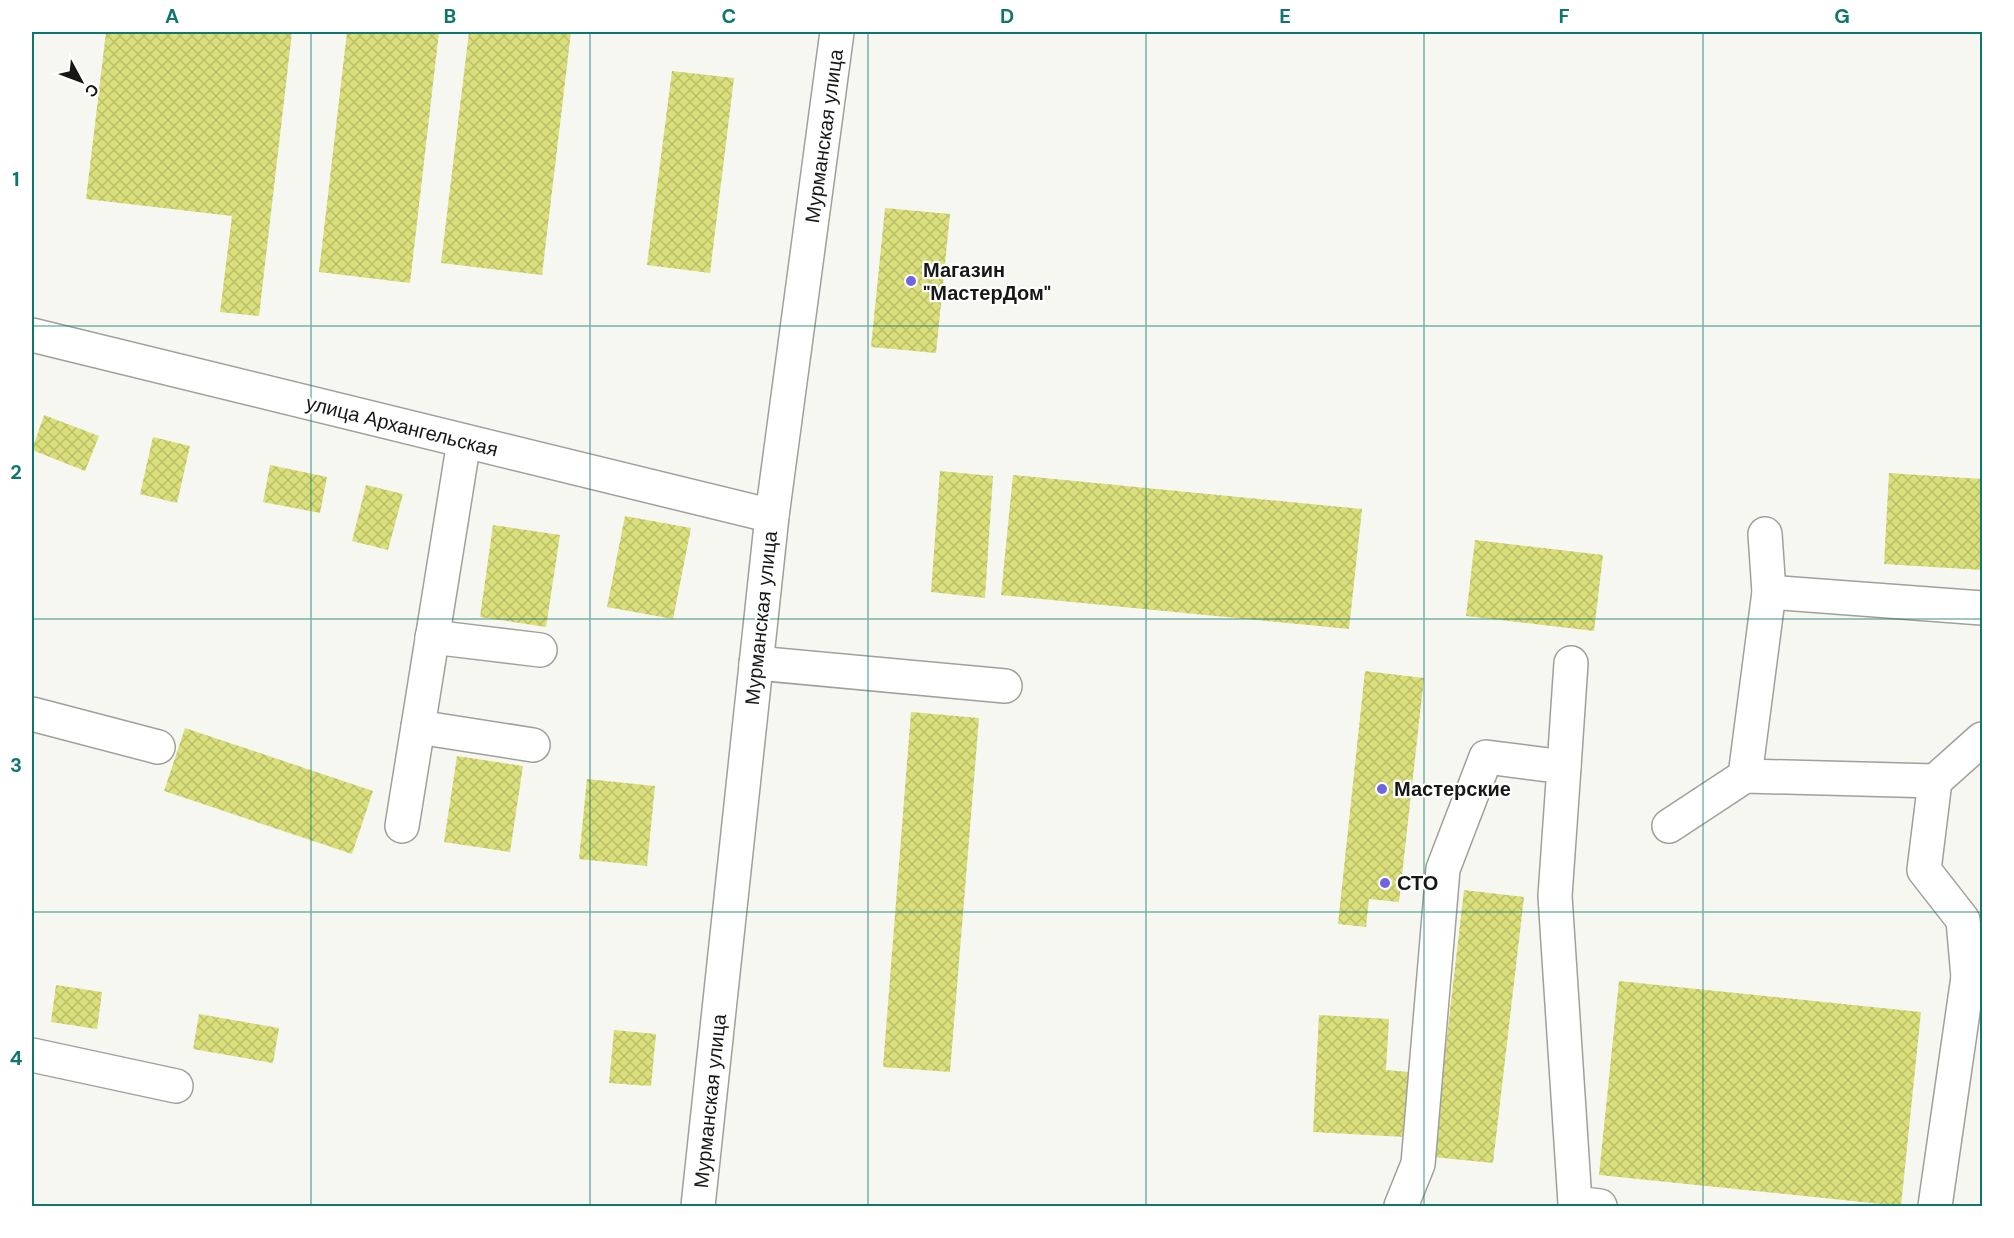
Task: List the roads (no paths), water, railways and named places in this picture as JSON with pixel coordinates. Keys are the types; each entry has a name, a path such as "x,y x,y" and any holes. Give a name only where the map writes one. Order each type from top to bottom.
{"street":[{"name":"Мурманская улица","path":"698,1206 772,516 837,32"},
{"name":"улица Архангельская","path":"32,335 772,516"},
{"path":"402,826 464,441"},
{"path":"1745,776 1769,592 1765,534"},
{"path":"1769,592 1983,608"},
{"path":"432,637 540,650"},
{"path":"756,663 1005,686"},
{"path":"1571,663 1555,896 1575,1203 1600,1206"},
{"path":"32,714 158,747"},
{"path":"418,727 532,745"},
{"path":"1935,1206 1975,974 1963,920 1924,870 1935,782 1983,739"},
{"path":"1401,1206 1418,1164 1443,869 1486,757 1564,767"},
{"path":"1669,826 1745,776 1935,782"},
{"path":"32,1054 176,1086"}],"place":[{"name":"Магазин \"МастерДом\"","path":"911,281"},
{"name":"Мастерские","path":"1382,789"},
{"name":"СТО","path":"1385,883"}]}
